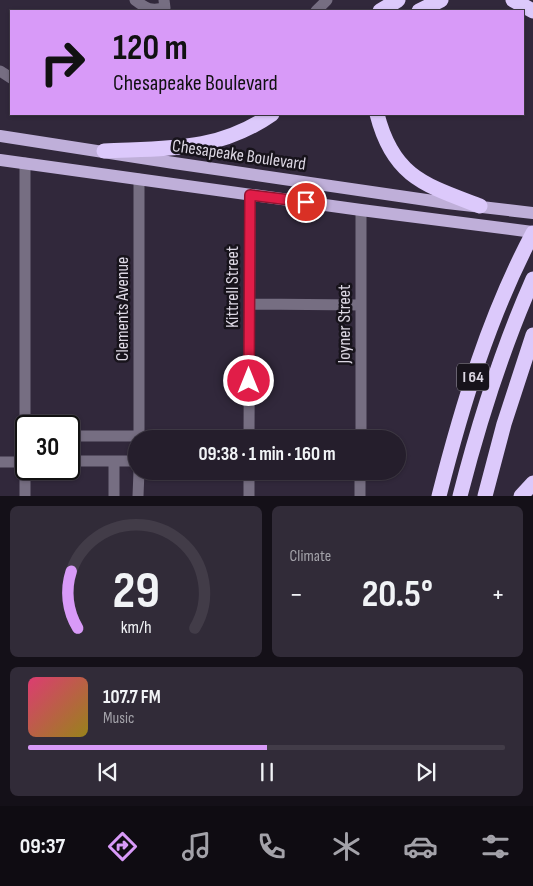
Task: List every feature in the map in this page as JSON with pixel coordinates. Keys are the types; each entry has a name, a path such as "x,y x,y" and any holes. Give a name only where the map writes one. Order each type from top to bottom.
{"highway":[{"path":"382,10 398,0"},
{"path":"421,10 441,0"},
{"path":"513,0 533,11"},
{"path":"104,151 162,149 202,144 245,130 270,115"},
{"path":"377,115 387,143 396,159 412,175 437,190 480,206"},
{"name":"I 64","path":"439,496 481,351 518,261 533,232"},
{"path":"460,496 477,431 496,372 533,279"},
{"name":"I 64","path":"485,496 504,424 533,335"},
{"path":"522,496 533,484"}],"main road":[{"name":"Chesapeake Boulevard","path":"0,136 182,164 533,213"},
{"path":"0,160 533,232"}],"street":[{"path":"135,0 146,8 153,10 165,6"},
{"path":"317,10 327,0"},
{"path":"25,163 25,415"},
{"name":"Clements Avenue","path":"139,430 140,179"},
{"name":"Kittrell Street","path":"249,430 250,195"},
{"name":"Joyner Street","path":"361,210 361,430"},
{"path":"250,304 361,305"},
{"path":"80,436 128,437"},
{"path":"80,461 128,461"},
{"path":"114,461 114,496"},
{"path":"0,462 15,462"},
{"path":"25,480 25,496"},
{"path":"138,496 139,480"},
{"path":"249,480 249,496"},
{"path":"360,480 360,496"}],"route":[{"path":"249,381 250,195 306,202"}]}
